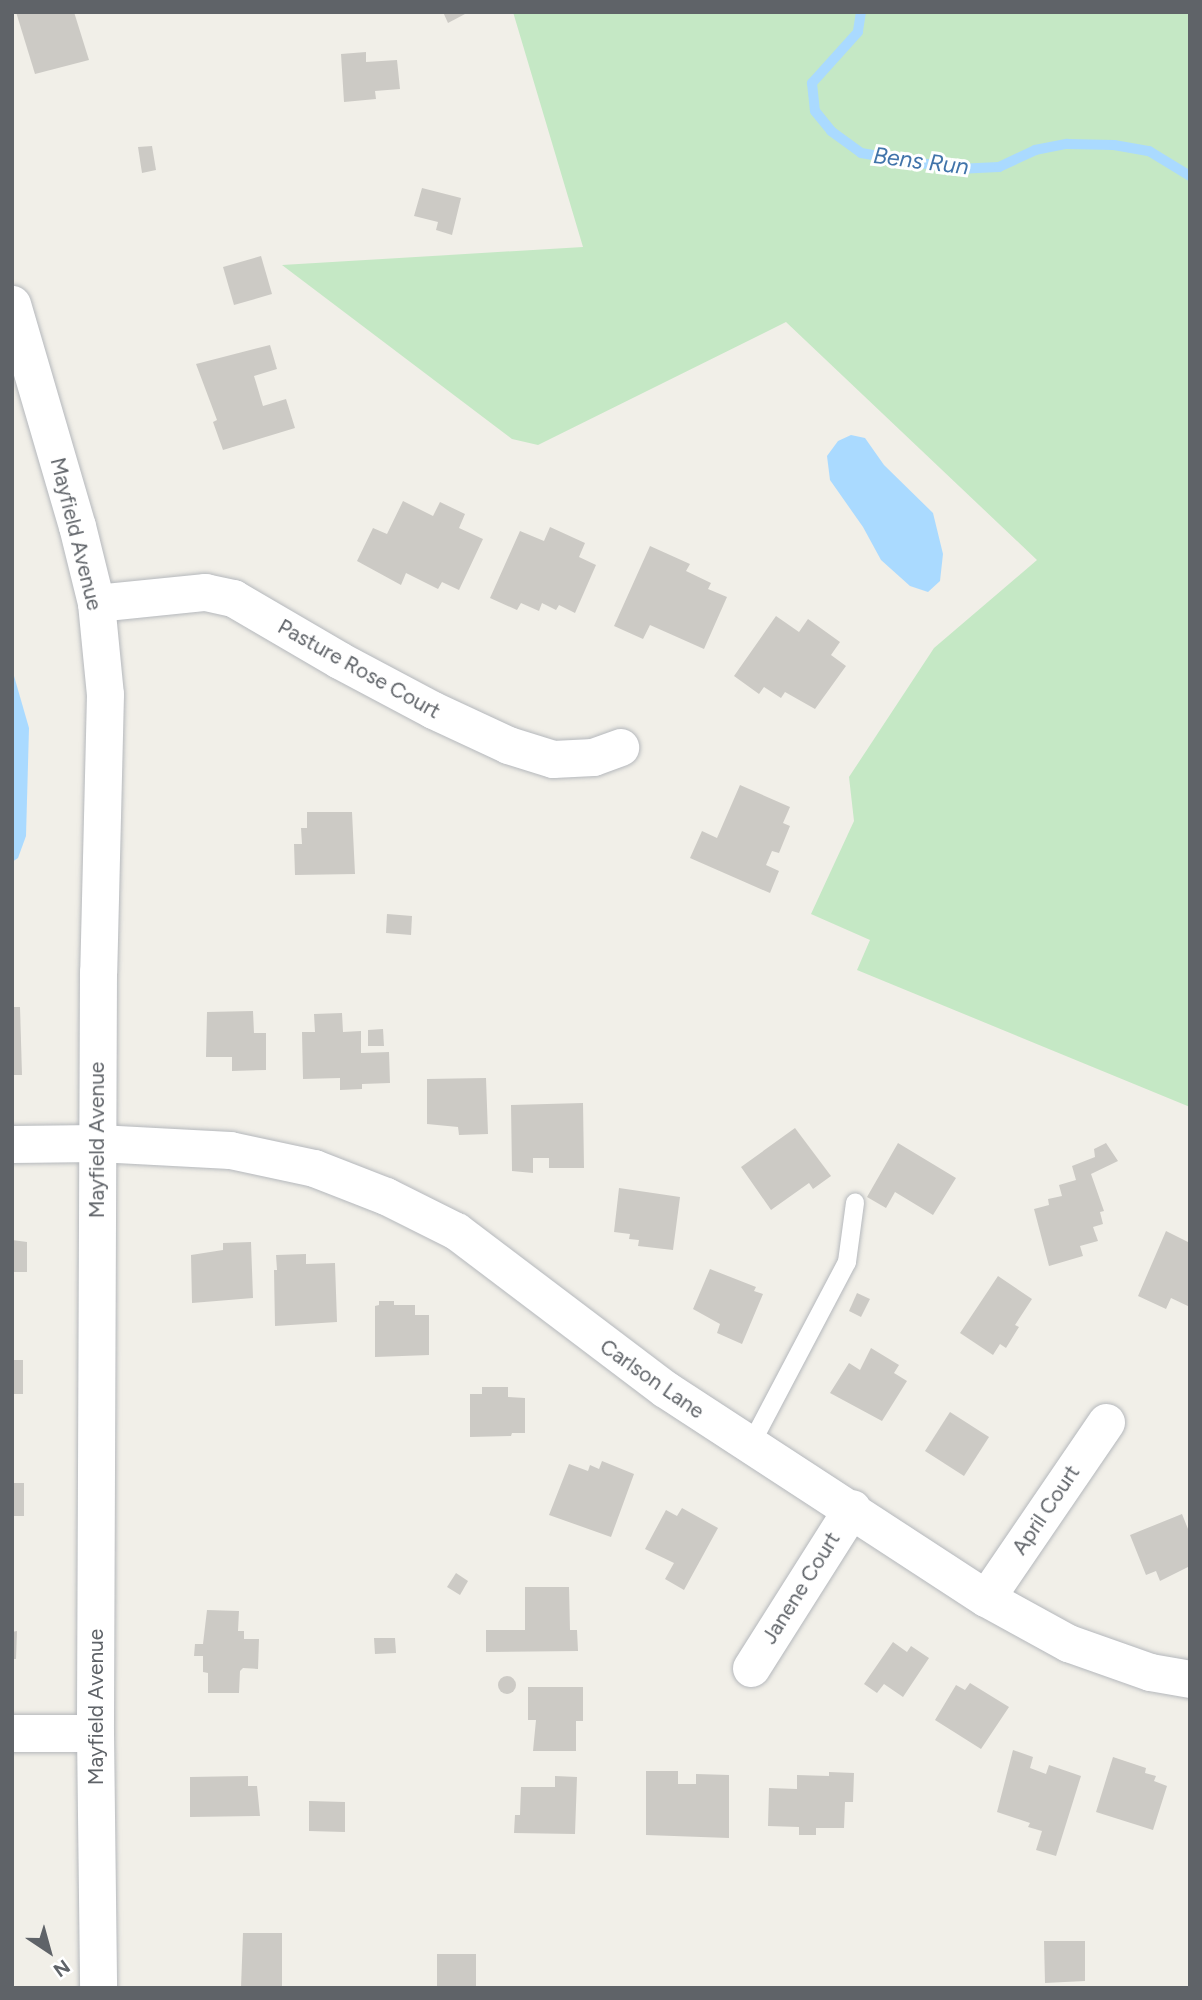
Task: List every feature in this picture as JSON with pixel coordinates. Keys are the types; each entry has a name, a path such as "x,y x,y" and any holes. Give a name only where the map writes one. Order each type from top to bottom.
{"street":[{"name":"Mayfield Avenue","path":"12,304 77,526 96,603 105,694 97,1143 95,1734 98,1988"},
{"name":"Pasture Rose Court","path":"96,603 205,592 233,598 351,667 508,745 553,759 593,757 620,747"},
{"name":"Carlson Lane","path":"12,1144 97,1143 230,1150 314,1168 386,1196 456,1231 516,1273 591,1336 750,1446 852,1508 986,1598 1068,1643 1150,1672 1190,1679"},
{"name":"April Court","path":"986,1598 1105,1422"},
{"name":"Janene Court","path":"751,1668 852,1508"},
{"path":"12,1733 95,1734"}],"lane":[{"path":"750,1446 847,1262 855,1203"}],"green space":[{"path":"513,12 1190,12 1190,1107 857,970 870,940 811,914 854,821 849,777 934,648 1037,560 786,322 538,445 512,439 282,265 583,247"}],"water":[{"path":"851,435 865,438 884,465 933,513 943,554 940,581 928,592 910,586 881,560 863,527 830,480 827,456 838,441"},
{"path":"12,669 29,728 26,836 18,858 12,862"}],"building":[{"path":"16,12 74,12 89,60 35,74"},
{"path":"443,12 464,12 465,14 448,23"},
{"path":"366,52 366,62 397,60 400,89 375,91 376,99 344,102 341,54"},
{"path":"152,146 156,170 142,173 138,147"},
{"path":"422,188 461,198 452,235 436,230 438,222 414,216"},
{"path":"261,256 272,294 234,305 223,267"},
{"path":"270,345 277,369 254,376 263,406 286,399 295,428 223,450 213,422 217,420 196,364"},
{"path":"403,501 433,516 440,502 465,514 459,528 483,539 459,590 442,582 438,589 406,573 401,585 357,561 373,528 387,534"},
{"path":"550,527 585,543 579,557 596,565 575,613 559,605 556,610 542,603 539,611 521,603 517,610 490,598 520,531 544,541"},
{"path":"650,546 690,564 686,571 711,583 708,589 727,597 704,649 650,625 643,639 614,626"},
{"path":"776,616 799,632 808,619 840,642 831,655 846,666 815,709 785,692 781,698 764,687 759,694 734,676"},
{"path":"740,785 790,807 783,823 790,826 779,853 772,851 766,865 779,871 770,893 690,858 702,831 717,838"},
{"path":"307,812 352,812 355,874 295,875 294,844 302,844 301,828 307,828"},
{"path":"387,914 412,916 411,935 386,933"},
{"path":"12,1007 20,1007 22,1075 12,1075"},
{"path":"253,1011 254,1033 266,1033 266,1070 232,1071 232,1057 206,1057 207,1012"},
{"path":"342,1013 343,1032 361,1031 361,1053 389,1052 390,1083 362,1084 362,1089 340,1090 340,1078 303,1079 302,1032 315,1032 314,1014"},
{"path":"383,1029 384,1046 368,1046 368,1030"},
{"path":"486,1078 488,1134 459,1135 458,1127 427,1124 427,1079"},
{"path":"583,1103 584,1168 549,1168 549,1158 533,1158 533,1173 512,1171 511,1105"},
{"path":"795,1128 831,1176 813,1189 809,1183 771,1210 741,1167"},
{"path":"898,1143 956,1178 933,1215 895,1192 886,1208 867,1197"},
{"path":"1106,1143 1118,1161 1091,1174 1104,1211 1100,1212 1103,1224 1093,1227 1098,1241 1080,1246 1083,1256 1049,1266 1034,1209 1049,1205 1048,1199 1062,1196 1059,1185 1076,1180 1072,1166 1095,1157 1094,1149"},
{"path":"619,1188 680,1197 673,1250 638,1246 639,1240 629,1239 630,1234 614,1232"},
{"path":"1166,1231 1190,1243 1190,1307 1171,1298 1166,1309 1138,1296"},
{"path":"12,1240 27,1242 27,1272 12,1272"},
{"path":"251,1242 253,1298 192,1303 191,1255 223,1250 223,1243"},
{"path":"306,1254 306,1264 335,1263 337,1322 275,1326 276,1255"},
{"path":"710,1269 756,1287 754,1291 763,1294 742,1344 717,1333 720,1324 693,1309"},
{"path":"998,1276 1032,1299 1015,1325 1019,1327 1006,1348 1000,1344 993,1355 960,1333"},
{"path":"857,1293 870,1299 861,1317 849,1311"},
{"path":"379,1301 394,1301 394,1305 415,1305 415,1315 429,1315 429,1355 375,1357 375,1306 379,1305"},
{"path":"871,1348 899,1365 894,1373 907,1381 882,1421 830,1393 849,1363 860,1370"},
{"path":"12,1360 23,1360 23,1394 12,1394"},
{"path":"482,1387 508,1387 508,1397 525,1398 525,1433 470,1437 470,1394 482,1394"},
{"path":"950,1412 989,1437 964,1476 925,1451"},
{"path":"602,1461 634,1474 611,1537 549,1515 569,1464 588,1471 590,1465 599,1469"},
{"path":"12,1483 24,1483 24,1516 12,1516"},
{"path":"682,1508 718,1528 684,1590 665,1579 674,1563 645,1549 666,1510 677,1516"},
{"path":"1182,1514 1190,1534 1190,1566 1160,1581 1156,1571 1146,1575 1130,1535"},
{"path":"456,1573 468,1581 460,1595 447,1587"},
{"path":"525,1587 569,1587 570,1630 577,1630 578,1651 486,1652 486,1630 525,1630"},
{"path":"207,1610 239,1611 238,1631 244,1631 244,1639 259,1639 258,1669 243,1668 240,1671 239,1693 208,1693 208,1673 203,1672 203,1656 194,1656 195,1644 203,1644"},
{"path":"17,1631 16,1659 12,1659 12,1632"},
{"path":"374,1638 395,1638 396,1653 375,1654"},
{"path":"893,1642 907,1652 911,1646 929,1658 903,1697 884,1684 877,1693 864,1684"},
{"path":"503,1676 511,1676 516,1685 514,1692 503,1694 498,1689 498,1681"},
{"path":"970,1683 1009,1707 981,1749 935,1720 956,1685 965,1690"},
{"path":"528,1687 583,1687 583,1721 576,1721 576,1751 533,1751 536,1720 528,1720"},
{"path":"1013,1750 1033,1757 1030,1768 1046,1774 1049,1765 1081,1776 1056,1856 1036,1850 1042,1831 1028,1827 1030,1823 997,1812"},
{"path":"1113,1757 1146,1768 1145,1773 1156,1776 1154,1781 1167,1786 1153,1830 1096,1812"},
{"path":"646,1771 678,1771 678,1784 696,1784 696,1774 729,1775 729,1838 646,1835"},
{"path":"829,1772 854,1773 853,1802 845,1802 844,1828 816,1828 816,1835 799,1835 799,1827 768,1826 769,1788 797,1789 797,1775 829,1776"},
{"path":"248,1776 248,1786 257,1786 260,1816 190,1817 190,1777"},
{"path":"555,1776 577,1777 575,1834 514,1833 515,1815 520,1815 521,1787 555,1787"},
{"path":"309,1801 345,1802 345,1832 309,1831"},
{"path":"243,1933 282,1933 282,1988 241,1988"},
{"path":"1044,1941 1085,1941 1085,1981 1045,1983"},
{"path":"437,1954 476,1954 476,1988 437,1988"}],"waterway":[{"name":"Bens Run","path":"861,12 858,32 812,83 815,111 831,131 861,153 957,169 999,167 1035,150 1067,144 1114,145 1149,151 1190,176"}]}
